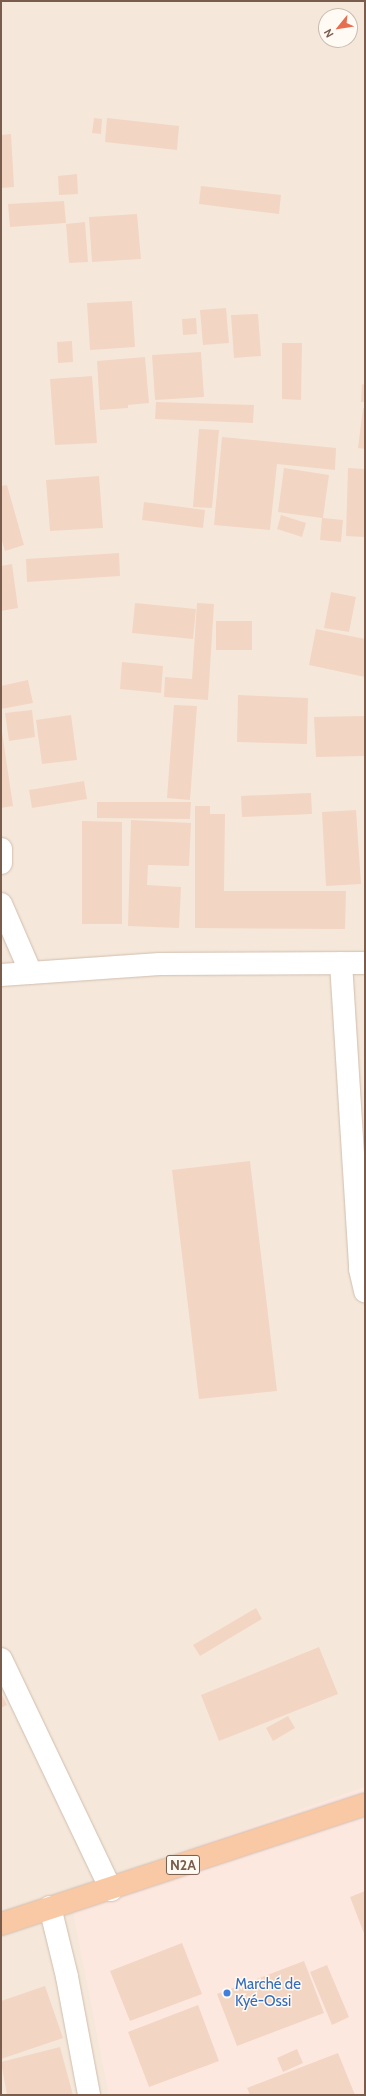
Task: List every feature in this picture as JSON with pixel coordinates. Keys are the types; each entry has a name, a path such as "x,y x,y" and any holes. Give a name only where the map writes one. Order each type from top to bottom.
{"highway":[{"name":"N2A","path":"1,1924 50,1907 110,1890 365,1804"}],"street":[{"path":"1,849 1,863"},
{"path":"1,904 31,973"},
{"path":"341,963 360,1269 365,1291"},
{"path":"1,975 160,964 365,963"},
{"path":"1,1659 110,1890"},
{"path":"50,1907 67,1977 89,2095"}],"shaded area":[{"path":"1,1 365,1 365,2095 1,2095"},
{"name":"Marché de Kyé-Ossi","path":"365,1787 365,2095 109,2095 69,1891"}],"building":[{"path":"94,118 102,119 101,134 92,133"},
{"path":"107,118 179,126 177,150 105,142"},
{"path":"11,134 14,187 1,188 1,135"},
{"path":"77,174 78,194 59,195 58,176"},
{"path":"201,186 281,195 279,214 199,204"},
{"path":"64,201 66,223 10,227 8,204"},
{"path":"137,214 141,259 92,262 89,217"},
{"path":"85,222 88,262 69,263 66,224"},
{"path":"132,301 135,347 90,350 87,303"},
{"path":"226,308 229,343 203,345 200,310"},
{"path":"258,314 261,356 234,358 231,315"},
{"path":"196,318 197,334 183,335 182,319"},
{"path":"72,341 73,362 58,363 57,342"},
{"path":"282,343 302,343 301,400 282,399"},
{"path":"201,352 204,397 155,400 152,355"},
{"path":"145,357 149,403 128,405 128,408 100,410 97,361"},
{"path":"92,376 97,443 55,445 50,379"},
{"path":"362,384 365,385 365,402 361,402"},
{"path":"156,402 254,405 253,423 155,419"},
{"path":"363,408 365,409 365,449 358,448"},
{"path":"199,429 219,430 212,508 193,507"},
{"path":"222,437 336,448 335,470 277,464 270,530 214,525"},
{"path":"284,468 329,475 323,518 343,520 341,542 320,540 322,518 278,512"},
{"path":"348,468 365,469 365,537 346,536"},
{"path":"99,476 103,528 50,531 46,480"},
{"path":"7,485 24,545 5,551 1,538 1,486"},
{"path":"144,502 205,510 203,528 142,520"},
{"path":"281,515 306,523 302,537 277,529"},
{"path":"119,553 120,576 27,582 26,559"},
{"path":"12,564 18,608 1,611 1,566"},
{"path":"331,592 356,597 349,632 324,628"},
{"path":"135,603 196,609 193,639 132,633"},
{"path":"197,603 214,604 208,700 164,697 165,677 192,679"},
{"path":"216,621 252,621 252,650 216,650"},
{"path":"316,629 365,639 365,677 309,665"},
{"path":"122,662 163,666 161,693 120,689"},
{"path":"28,680 33,703 1,709 1,686"},
{"path":"238,695 308,698 307,744 237,742"},
{"path":"174,705 197,706 190,800 167,798"},
{"path":"32,710 35,737 9,741 5,713"},
{"path":"71,715 77,760 42,764 36,720"},
{"path":"365,716 365,756 316,757 314,717"},
{"path":"1,725 13,806 1,808"},
{"path":"84,781 87,799 32,808 29,790"},
{"path":"311,793 312,814 242,817 241,796"},
{"path":"97,802 191,802 190,819 97,818"},
{"path":"195,806 210,806 210,814 225,814 224,891 346,891 345,929 195,928"},
{"path":"356,810 361,884 326,886 322,812"},
{"path":"131,820 191,823 189,866 148,865 147,885 181,887 179,928 128,926"},
{"path":"82,821 122,822 122,924 82,924"},
{"path":"250,1161 277,1391 199,1399 172,1170"},
{"path":"256,1608 262,1619 200,1656 193,1645"},
{"path":"319,1647 338,1694 219,1741 201,1695"},
{"path":"1,1693 7,1705 1,1708"},
{"path":"288,1716 295,1728 273,1741 266,1728"},
{"path":"365,1891 365,1936 350,1897"},
{"path":"182,1943 202,1994 130,2021 110,1971"},
{"path":"304,1961 324,2013 237,2046 217,1994"},
{"path":"327,1965 349,2017 332,2025 310,1972"},
{"path":"45,1986 63,2038 1,2059 1,2001"},
{"path":"198,2005 219,2061 149,2087 128,2032"},
{"path":"60,2047 73,2095 7,2095 1,2062"},
{"path":"297,2049 303,2063 283,2072 277,2058"},
{"path":"338,2053 355,2095 250,2095 247,2088"}],"place":[{"name":"Marché de Kyé-Ossi","path":"227,1993"}]}
